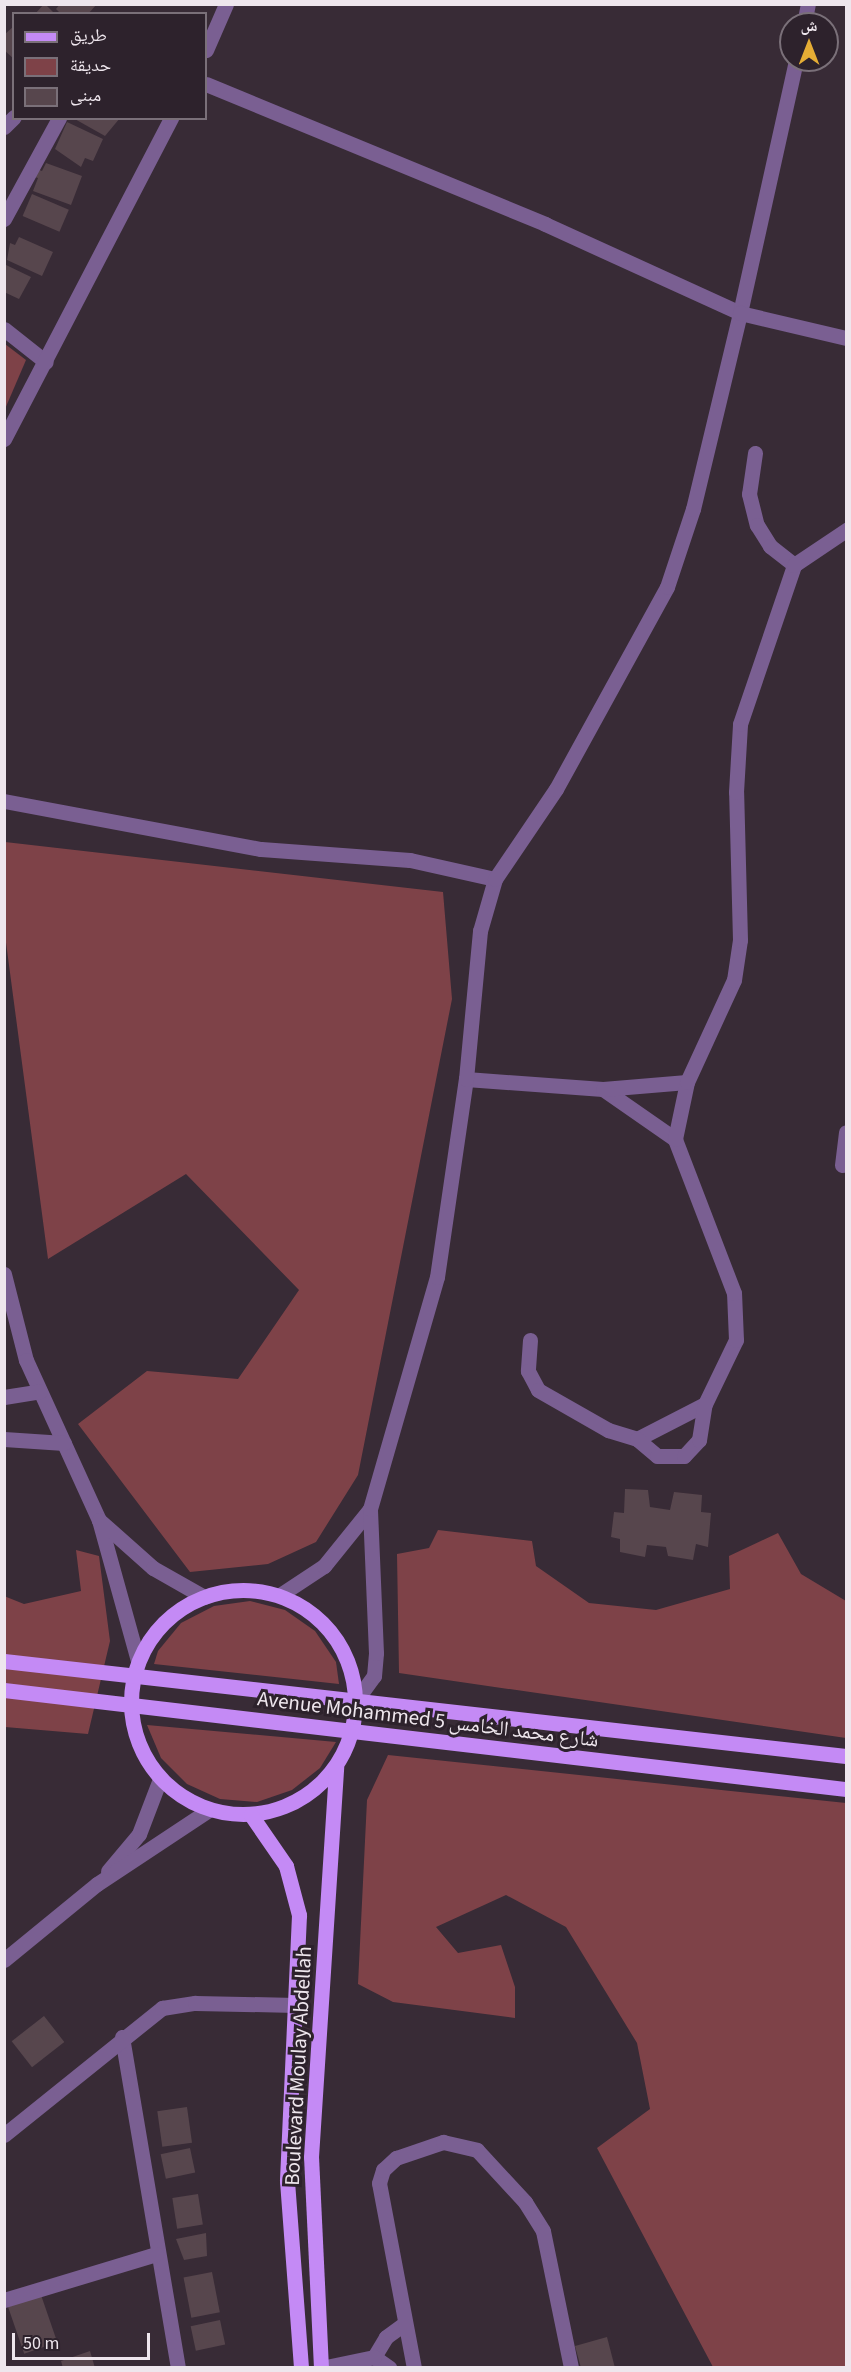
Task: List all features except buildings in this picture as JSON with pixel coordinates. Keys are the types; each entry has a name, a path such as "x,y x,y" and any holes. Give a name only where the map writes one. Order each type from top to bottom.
{"main road":[{"path":"246,1590 280,1595 316,1616 343,1649 357,1699 353,1731 336,1767 313,1791 283,1808 251,1815 209,1810 160,1779 134,1731 130,1704 133,1677 138,1661 161,1626 204,1597 246,1590"},
{"name":"Avenue Mohammed 5 شارع محمد الخامس","path":"4,1660 133,1677 357,1699 846,1756"},
{"name":"Avenue Mohammed 5 شارع محمد الخامس","path":"4,1690 846,1789"},
{"name":"Boulevard Moulay Abdellah","path":"321,2367 311,2157 336,1767"},
{"name":"Boulevard Moulay Abdellah","path":"251,1815 286,1866 295,1891 300,1934 287,2181 301,2367"}],"street":[{"path":"207,48 226,4"},
{"path":"357,1699 374,1676 376,1653 370,1509 437,1276 466,1079 480,931 495,879 556,789 667,588 693,509 740,313 793,72"},
{"path":"207,84 545,224 740,313 846,338"},
{"path":"4,219 57,120"},
{"path":"4,439 170,120"},
{"path":"4,329 46,362"},
{"path":"755,453 749,494 757,525 770,546 794,565"},
{"path":"530,1340 528,1371 538,1390 608,1430 637,1439 657,1456 684,1456 699,1440 705,1404 736,1340 738,1316 726,1267 697,1207 675,1139 687,1083 734,980 740,940 736,792 741,724 794,565 846,530"},
{"path":"4,801 261,849 410,860 495,879"},
{"path":"466,1079 603,1089 687,1083"},
{"path":"603,1089 675,1139"},
{"path":"842,1165 846,1132"},
{"path":"4,1274 26,1360 99,1520 138,1661"},
{"path":"4,1397 40,1391"},
{"path":"637,1439 705,1404"},
{"path":"4,1439 64,1443"},
{"path":"280,1595 324,1566 370,1509"},
{"path":"99,1520 153,1568 204,1597"},
{"path":"97,1884 140,1834 160,1779"},
{"path":"5,1959 97,1884 209,1810"},
{"path":"4,2135 122,2037 173,2005 296,2005"},
{"path":"122,2037 156,2254 177,2367"},
{"path":"414,2367 378,2194 382,2170 413,2150 443,2142 460,2144 477,2150 496,2168 543,2231 571,2367"},
{"path":"4,2300 156,2254"},
{"path":"374,2357 386,2337 404,2324"},
{"path":"321,2367 374,2357 390,2367"}],"green space":[{"path":"5,344 26,360 5,409"},
{"path":"5,842 443,892 452,999 358,1475 316,1542 268,1564 190,1572 78,1424 147,1371 238,1379 299,1290 186,1174 48,1259 5,935"},
{"path":"438,1530 532,1541 536,1566 589,1603 656,1610 730,1589 729,1556 778,1533 801,1574 846,1601 846,1738 399,1673 397,1554 429,1548"},
{"path":"76,1550 99,1556 110,1641 88,1734 5,1727 4,1596 24,1604 81,1591"},
{"path":"250,1601 285,1610 315,1631 336,1662 339,1684 154,1664 158,1651 181,1623 214,1606"},
{"path":"147,1725 336,1742 320,1768 292,1790 257,1802 220,1799 187,1784 161,1758"},
{"path":"388,1755 846,1803 846,2367 713,2367 597,2148 650,2109 637,2043 566,1927 506,1895 436,1927 458,1953 501,1945 515,1987 515,2018 393,2002 358,1984 367,1800"}]}
